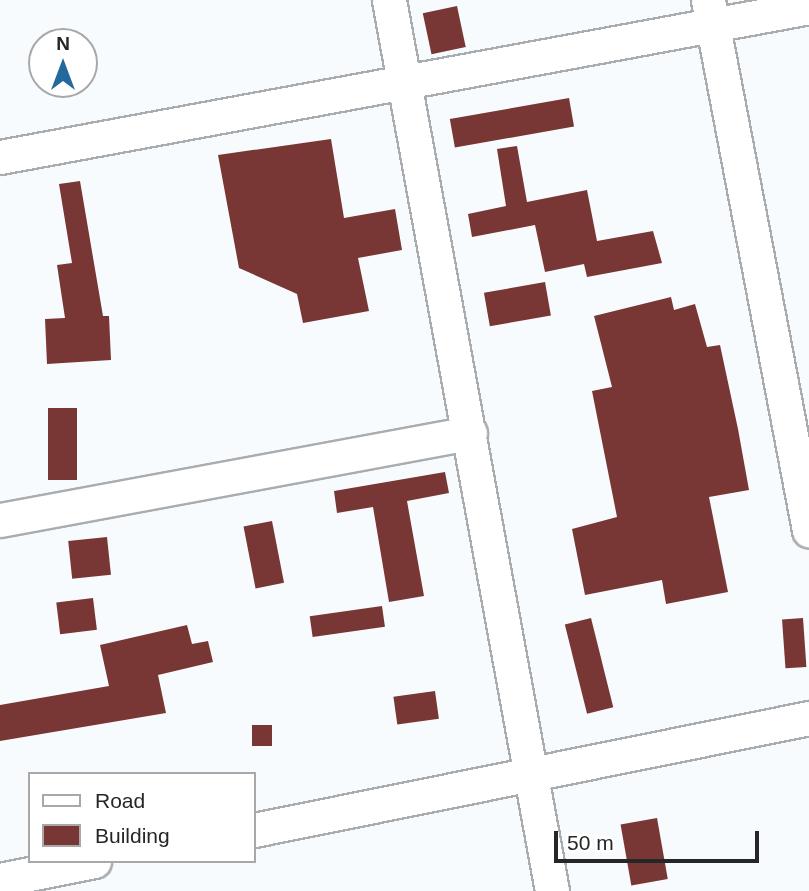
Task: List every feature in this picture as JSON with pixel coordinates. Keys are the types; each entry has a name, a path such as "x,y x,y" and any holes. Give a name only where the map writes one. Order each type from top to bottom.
{"street":[{"path":"389,0 534,775 552,891"},
{"path":"0,157 405,80 710,12 809,7"},
{"path":"710,12 809,530"},
{"path":"0,520 470,433"},
{"path":"256,830 809,718"},
{"path":"0,880 84,863"}],"building":[{"path":"457,6 466,47 431,54 423,13"},
{"path":"569,98 574,127 455,148 450,119"},
{"path":"331,139 344,218 395,209 402,250 358,258 369,311 303,323 297,294 239,268 218,155"},
{"path":"517,146 527,202 587,190 597,241 653,231 662,263 587,277 584,264 545,272 535,225 472,237 468,214 506,206 497,149"},
{"path":"80,181 103,316 109,316 111,360 47,364 45,319 65,318 57,265 72,263 59,184"},
{"path":"545,282 551,315 490,326 484,293"},
{"path":"671,297 674,310 695,304 707,347 720,345 738,429 749,490 709,497 728,592 666,604 662,580 585,595 572,529 617,517 592,391 612,387 594,316"},
{"path":"48,408 77,408 77,480 48,480"},
{"path":"445,472 449,493 407,501 424,596 389,602 373,507 337,513 334,491"},
{"path":"272,521 284,583 256,588 244,527"},
{"path":"107,537 111,575 72,579 68,541"},
{"path":"93,598 97,630 60,634 56,603"},
{"path":"382,606 385,627 313,637 310,616"},
{"path":"591,618 613,707 587,714 565,625"},
{"path":"803,618 806,667 785,668 782,619"},
{"path":"187,625 192,644 208,641 213,662 158,675 166,713 0,741 0,705 109,686 100,645"},
{"path":"435,691 439,719 397,725 393,697"},
{"path":"252,725 272,725 272,746 252,746"},
{"path":"657,818 668,879 631,885 621,824"}]}
